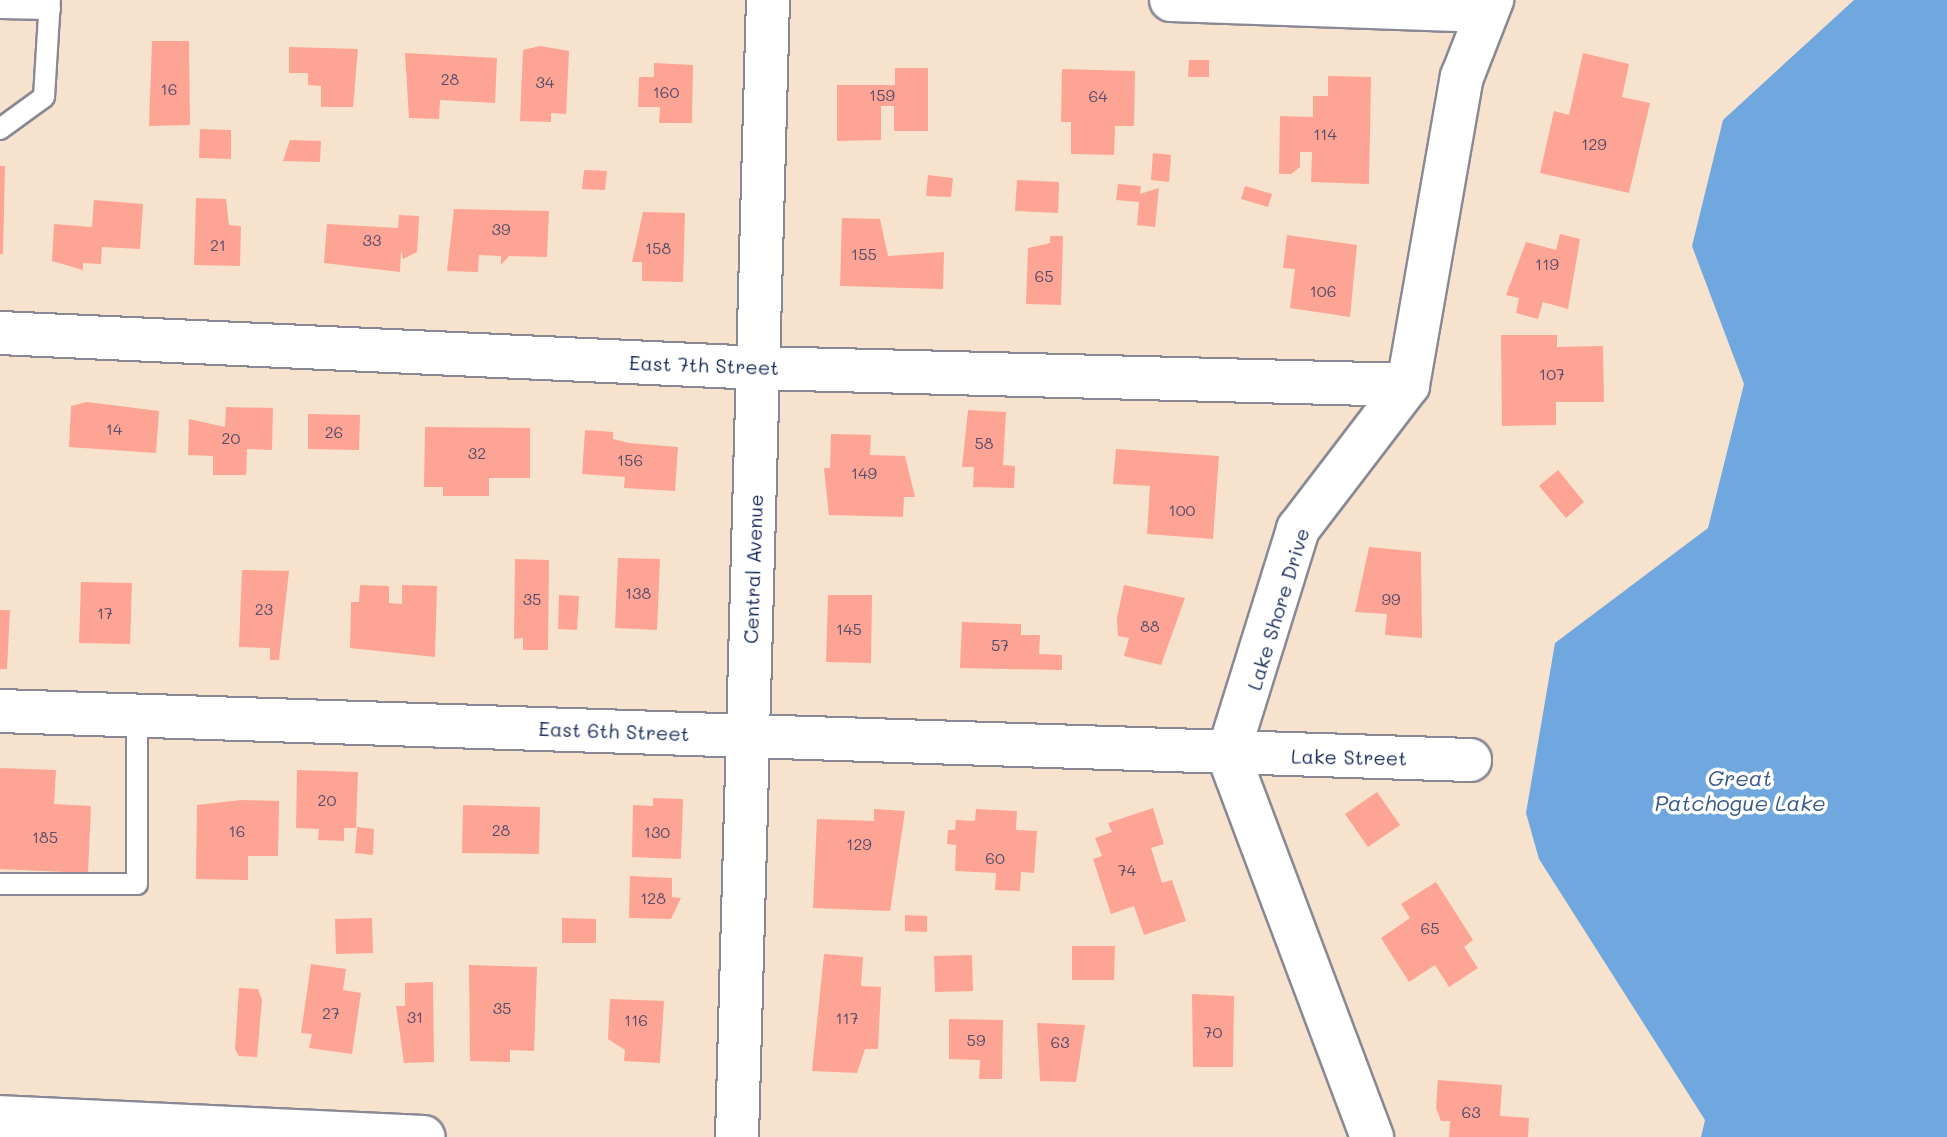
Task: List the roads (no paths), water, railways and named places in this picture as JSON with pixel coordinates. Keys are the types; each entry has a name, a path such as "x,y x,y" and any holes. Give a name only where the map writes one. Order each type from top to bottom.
{"street":[{"name":"Central Avenue","path":"737,1137 768,0"},
{"path":"1171,0 1489,6"},
{"name":"Lake Shore Drive","path":"1228,754 1298,529 1408,385 1462,77 1489,6"},
{"name":"East 7th Street","path":"0,333 759,368 1408,385"},
{"name":"East 6th Street","path":"0,711 1228,754"},
{"path":"1228,754 1372,1137"},
{"name":"Lake Street","path":"1228,754 1470,760"},
{"path":"0,1117 424,1137"}],"lane":[{"path":"0,8 50,4 44,97 0,129"},
{"path":"0,884 137,884 137,716"}],"water":[{"name":"Great Patchogue Lake","path":"1854,0 1947,0 1947,1137 1701,1137 1705,1120 1539,859 1526,813 1555,643 1708,528 1744,384 1692,246 1723,120"}]}
